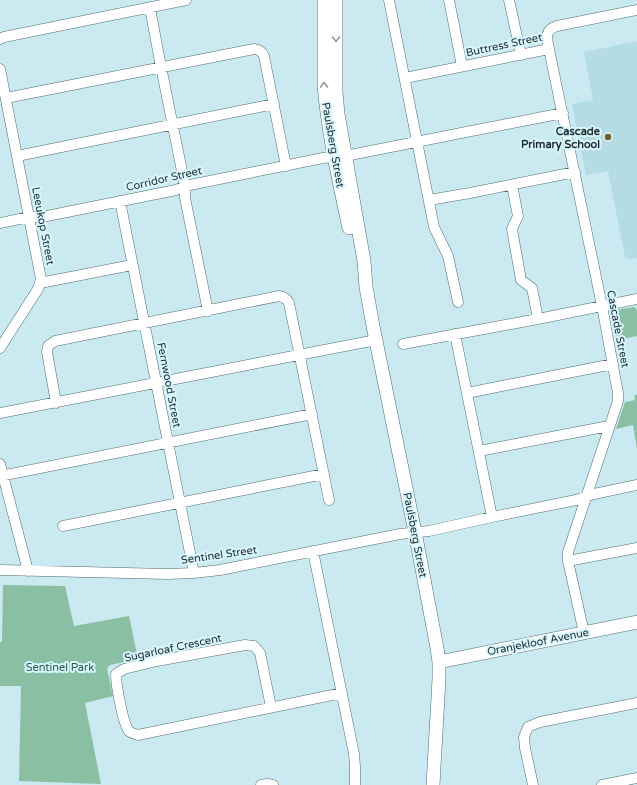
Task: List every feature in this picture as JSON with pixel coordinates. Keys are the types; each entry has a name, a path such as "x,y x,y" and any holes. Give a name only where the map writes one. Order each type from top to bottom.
{"street":[{"path":"0,39 186,0"},
{"name":"Paulsberg Street","path":"324,0 325,98 364,261 366,287 415,532 439,662 433,785"},
{"name":"Paulsberg Street","path":"336,0 336,103 340,156"},
{"path":"389,0 434,227 448,256 458,302"},
{"path":"449,0 462,66"},
{"path":"509,0 521,55"},
{"path":"150,8 185,186 185,198 208,311"},
{"name":"Buttress Street","path":"405,78 549,49 547,34 554,27 637,10"},
{"path":"6,98 254,49 260,51 264,56 286,166"},
{"name":"Cascade Street","path":"549,49 602,306 618,397 618,401 568,548 568,561 584,633"},
{"name":"Leeukop Street","path":"0,69 41,275 40,284"},
{"path":"17,156 274,104"},
{"name":"Corridor Street","path":"0,223 29,217 42,217 176,190 185,186 563,113"},
{"path":"429,200 575,172"},
{"path":"512,185 518,216 512,230 521,280 532,288 538,319"},
{"name":"Fernwood Street","path":"120,201 194,573"},
{"path":"0,348 40,284 132,265"},
{"path":"56,402 47,352 48,346 52,342 279,296 283,297 289,303 329,500"},
{"path":"403,344 637,299"},
{"path":"455,334 492,517"},
{"path":"0,413 376,340"},
{"path":"467,393 613,364"},
{"path":"1,475 312,414"},
{"path":"479,452 609,426"},
{"path":"0,464 1,475 28,571"},
{"path":"63,526 324,474"},
{"name":"Sentinel Street","path":"0,570 168,574 220,570 400,534 434,530 576,500 594,494 637,486"},
{"path":"568,561 637,548"},
{"path":"313,551 354,754 355,785"},
{"name":"Oranjekloof Avenue","path":"439,662 637,622"},
{"name":"Sugarloaf Crescent","path":"271,708 260,653 254,646 245,645 157,661 124,669 116,674 116,683 125,724 130,732 138,735 271,708 342,693"},
{"path":"533,785 524,737 528,728 540,722 637,703"},
{"path":"602,785 637,778"},
{"path":"261,785 273,785"}],"shaded area":[{"name":"Cascade Primary School","path":"637,41 637,258 630,259 625,257 608,171 586,175 572,104 593,100 584,52"}],"green space":[{"path":"635,307 637,310 637,336 616,340 611,318 615,310"},
{"path":"634,395 637,395 637,449 633,425 616,429 625,402 635,400"},
{"name":"Sentinel Park","path":"3,585 65,586 74,626 129,616 138,659 110,665 107,669 113,696 85,703 101,784 19,781 21,686 0,686 0,642 2,642"}],"place":[{"name":"Cascade Primary School","path":"608,137"}]}
